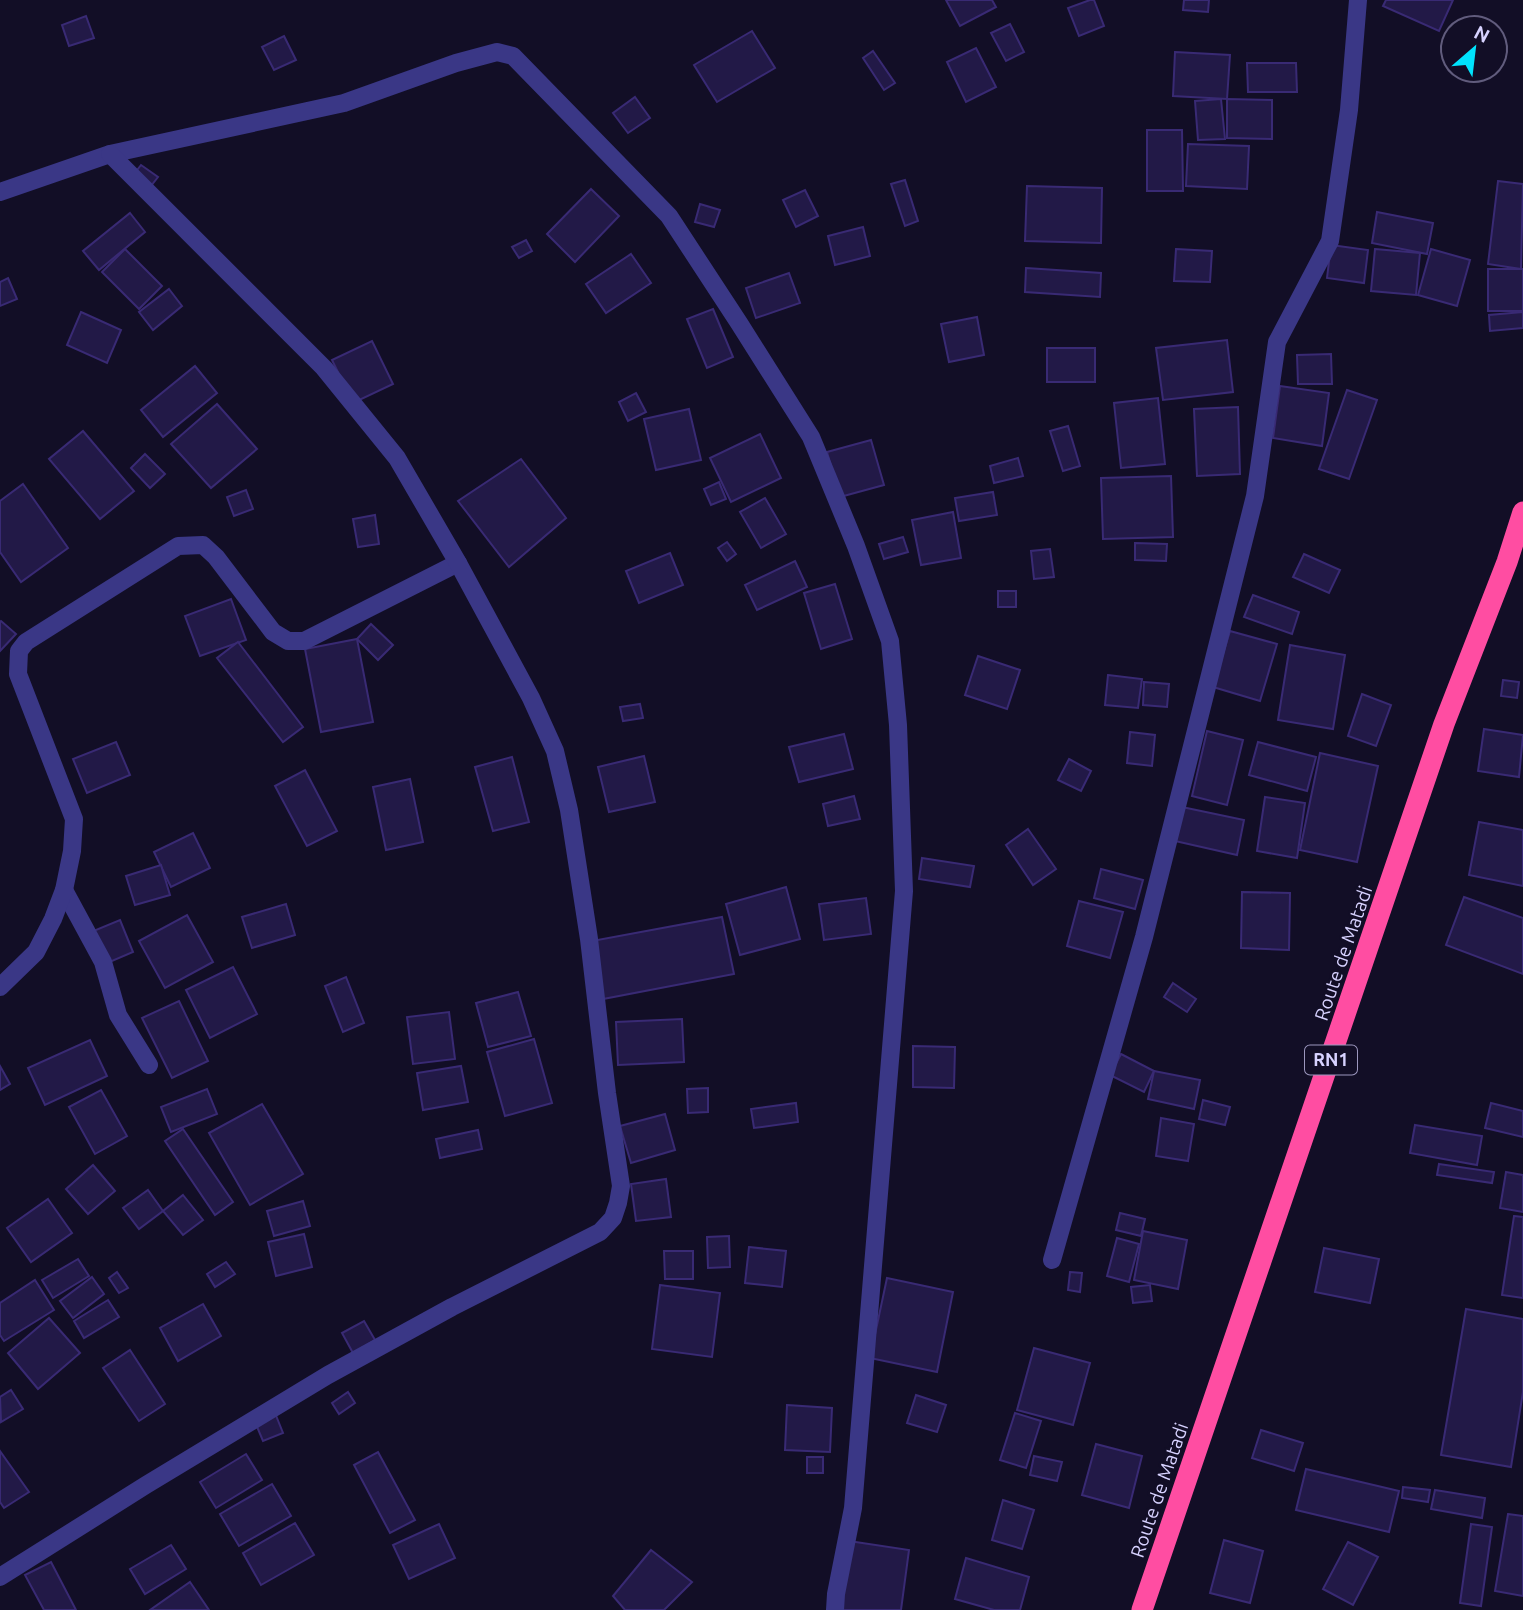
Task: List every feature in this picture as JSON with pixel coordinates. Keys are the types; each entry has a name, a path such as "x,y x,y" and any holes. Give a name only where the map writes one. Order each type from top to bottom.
{"highway":[{"name":"Route de Matadi","path":"1142,1610 1444,724 1507,562 1523,512"}],"street":[{"path":"1052,1260 1144,937 1255,496 1277,342 1330,241 1349,110 1358,0"},
{"path":"0,192 110,154 344,103 456,62 497,52 513,56 669,216 811,437 856,547 890,641 898,725 904,891 853,1508 835,1610"},
{"path":"0,1577 328,1375 452,1307 600,1232 613,1218 621,1186 589,939 569,810 555,751 531,698 397,458 324,368 110,154"},
{"path":"0,987 36,952 64,890 72,851 74,819 18,674 19,651 26,642 178,546 203,545 216,557 273,632 288,641 312,638 458,563"},
{"path":"64,890 103,962 118,1015 149,1065"}],"building":[{"path":"946,0 992,0 996,7 960,26"},
{"path":"1094,0 1104,26 1079,36 1068,8"},
{"path":"1184,0 1209,0 1208,12 1183,10"},
{"path":"1386,0 1453,0 1447,14 1439,14 1439,31 1383,6"},
{"path":"86,16 94,38 69,46 62,25"},
{"path":"1010,24 1024,52 1006,61 991,33"},
{"path":"752,31 775,68 717,102 694,65"},
{"path":"284,36 296,60 274,70 262,47"},
{"path":"976,48 996,87 966,102 947,62"},
{"path":"873,51 895,83 884,90 863,58"},
{"path":"1175,52 1230,55 1227,99 1173,96"},
{"path":"1247,63 1296,63 1297,92 1248,92"},
{"path":"635,97 650,118 628,133 613,113"},
{"path":"1221,99 1225,139 1198,140 1195,101"},
{"path":"1227,99 1272,100 1272,139 1227,138"},
{"path":"1147,130 1182,130 1183,191 1147,191"},
{"path":"1188,144 1249,146 1247,189 1186,186"},
{"path":"141,165 158,177 151,186 134,174"},
{"path":"905,180 918,221 905,226 891,184"},
{"path":"1498,181 1523,184 1521,269 1488,264"},
{"path":"1027,186 1102,188 1101,243 1025,241"},
{"path":"591,189 619,216 575,262 547,234"},
{"path":"805,190 818,216 796,227 783,200"},
{"path":"700,204 720,210 714,227 695,222"},
{"path":"1377,212 1433,223 1427,254 1372,243"},
{"path":"130,213 145,232 99,270 83,251"},
{"path":"863,227 870,256 835,265 828,236"},
{"path":"526,240 532,251 519,258 512,247"},
{"path":"1331,245 1368,250 1364,283 1327,278"},
{"path":"125,249 162,286 139,309 102,272"},
{"path":"1176,249 1212,251 1210,282 1174,281"},
{"path":"1375,249 1420,253 1416,295 1371,291"},
{"path":"1431,249 1470,260 1457,306 1418,295"},
{"path":"631,254 651,283 606,313 586,284"},
{"path":"1026,268 1101,273 1100,297 1025,292"},
{"path":"1488,269 1523,269 1523,311 1488,311"},
{"path":"789,273 800,303 756,318 746,288"},
{"path":"8,278 17,299 0,306 0,282"},
{"path":"169,289 182,306 153,330 139,312"},
{"path":"713,309 733,357 707,368 687,319"},
{"path":"81,312 121,330 107,363 67,345"},
{"path":"1523,312 1523,328 1490,331 1489,315"},
{"path":"977,317 984,355 949,362 941,324"},
{"path":"1227,340 1233,392 1163,400 1156,348"},
{"path":"372,341 393,384 353,403 332,360"},
{"path":"1047,348 1095,348 1095,382 1047,382"},
{"path":"1331,354 1332,384 1298,384 1297,355"},
{"path":"195,366 217,393 163,437 141,410"},
{"path":"1280,386 1329,393 1322,446 1273,438"},
{"path":"1347,390 1377,400 1349,479 1319,469"},
{"path":"636,393 646,412 628,421 619,402"},
{"path":"1158,398 1165,464 1121,468 1114,403"},
{"path":"217,404 257,449 211,488 171,444"},
{"path":"1238,407 1240,474 1197,476 1194,409"},
{"path":"689,409 701,460 656,470 644,419"},
{"path":"1068,426 1080,466 1063,471 1050,431"},
{"path":"83,431 134,491 100,519 49,459"},
{"path":"760,434 781,478 731,502 710,458"},
{"path":"871,440 884,485 840,497 827,452"},
{"path":"145,454 165,474 150,488 131,468"},
{"path":"1018,458 1023,476 994,483 990,466"},
{"path":"521,459 566,518 509,567 458,501"},
{"path":"1171,476 1173,537 1103,539 1101,478"},
{"path":"719,482 726,499 711,505 704,489"},
{"path":"23,484 68,548 21,582 0,552 0,501"},
{"path":"246,490 253,509 234,516 227,497"},
{"path":"993,492 997,515 959,521 955,498"},
{"path":"765,498 786,534 761,548 740,512"},
{"path":"953,512 961,558 921,565 912,520"},
{"path":"375,515 379,544 358,547 353,519"},
{"path":"903,537 908,552 884,559 879,544"},
{"path":"727,542 736,554 727,561 718,548"},
{"path":"1135,543 1167,544 1166,561 1135,560"},
{"path":"1050,549 1054,577 1034,579 1031,551"},
{"path":"670,553 683,585 639,603 626,571"},
{"path":"1304,554 1340,570 1329,593 1293,577"},
{"path":"795,561 807,587 757,610 745,585"},
{"path":"835,584 852,639 821,649 804,593"},
{"path":"998,591 1016,591 1016,607 998,607"},
{"path":"1253,595 1299,612 1292,634 1244,617"},
{"path":"231,599 246,640 200,656 185,616"},
{"path":"0,622 16,634 0,651"},
{"path":"371,624 393,645 378,660 357,639"},
{"path":"1230,631 1277,644 1260,701 1213,687"},
{"path":"357,639 373,722 321,732 305,649"},
{"path":"238,642 303,727 283,742 217,658"},
{"path":"1290,645 1345,655 1333,729 1278,720"},
{"path":"978,656 1020,670 1007,709 965,695"},
{"path":"1108,675 1142,679 1138,708 1105,705"},
{"path":"1503,680 1519,682 1517,698 1501,696"},
{"path":"1144,682 1169,684 1167,707 1143,705"},
{"path":"1362,694 1391,705 1376,746 1348,736"},
{"path":"640,704 643,718 623,721 620,707"},
{"path":"1484,729 1523,735 1519,777 1478,771"},
{"path":"1207,731 1243,740 1227,805 1192,796"},
{"path":"1130,732 1155,735 1152,766 1127,763"},
{"path":"844,734 853,769 799,782 789,747"},
{"path":"116,742 130,775 87,793 73,759"},
{"path":"1258,742 1316,757 1307,791 1249,775"},
{"path":"1320,753 1378,766 1357,862 1300,850"},
{"path":"644,756 655,802 609,812 598,767"},
{"path":"512,757 529,822 493,831 475,767"},
{"path":"1069,759 1091,771 1081,791 1058,780"},
{"path":"305,770 337,831 307,846 275,786"},
{"path":"410,779 423,842 386,850 373,787"},
{"path":"854,796 860,819 828,826 823,804"},
{"path":"1265,797 1305,803 1297,858 1257,851"},
{"path":"1182,807 1244,820 1237,855 1175,841"},
{"path":"1479,822 1523,830 1523,886 1469,875"},
{"path":"1028,829 1056,869 1033,885 1006,845"},
{"path":"193,833 210,868 171,887 154,852"},
{"path":"922,858 974,866 970,887 919,879"},
{"path":"161,865 170,895 135,905 126,876"},
{"path":"1101,869 1143,880 1135,909 1094,898"},
{"path":"786,887 800,939 740,955 726,904"},
{"path":"1242,892 1290,893 1289,950 1241,948"},
{"path":"1464,897 1523,918 1523,974 1446,945"},
{"path":"866,898 871,934 824,940 819,904"},
{"path":"1079,901 1123,912 1110,958 1067,946"},
{"path":"286,904 295,935 252,948 242,917"},
{"path":"187,915 213,962 165,988 139,941"},
{"path":"722,917 734,974 603,999 592,941"},
{"path":"120,920 133,952 105,964 91,932"},
{"path":"233,967 257,1014 210,1038 186,990"},
{"path":"346,977 364,1023 343,1032 325,986"},
{"path":"1173,983 1196,999 1187,1012 1164,997"},
{"path":"518,992 531,1036 488,1047 476,1003"},
{"path":"179,1001 208,1061 172,1078 142,1018"},
{"path":"449,1012 455,1059 413,1064 407,1017"},
{"path":"682,1019 684,1062 618,1065 616,1022"},
{"path":"534,1039 552,1103 505,1116 487,1052"},
{"path":"90,1040 107,1076 45,1105 28,1068"},
{"path":"913,1046 955,1047 954,1088 913,1087"},
{"path":"1121,1054 1154,1071 1144,1092 1110,1075"},
{"path":"0,1066 10,1084 0,1090"},
{"path":"461,1066 468,1102 423,1110 417,1073"},
{"path":"1154,1071 1200,1080 1194,1109 1148,1099"},
{"path":"708,1088 708,1112 688,1113 687,1089"},
{"path":"207,1089 217,1114 171,1132 161,1107"},
{"path":"101,1090 127,1136 95,1154 69,1107"},
{"path":"1203,1100 1230,1107 1225,1125 1199,1119"},
{"path":"796,1103 798,1122 754,1128 751,1109"},
{"path":"1491,1103 1523,1111 1523,1137 1485,1128"},
{"path":"262,1104 303,1174 250,1205 209,1133"},
{"path":"665,1114 675,1150 631,1163 620,1126"},
{"path":"1161,1118 1194,1124 1188,1161 1156,1156"},
{"path":"1415,1125 1482,1136 1477,1165 1410,1153"},
{"path":"183,1129 233,1202 215,1215 165,1141"},
{"path":"478,1130 482,1149 440,1158 436,1139"},
{"path":"1439,1164 1494,1172 1492,1183 1437,1175"},
{"path":"93,1165 115,1191 88,1214 66,1189"},
{"path":"1506,1172 1523,1175 1523,1212 1500,1208"},
{"path":"666,1179 671,1217 636,1221 631,1184"},
{"path":"148,1190 163,1211 139,1229 123,1208"},
{"path":"183,1195 203,1220 183,1235 163,1211"},
{"path":"48,1199 72,1233 31,1262 7,1228"},
{"path":"303,1201 310,1226 274,1236 267,1211"},
{"path":"1120,1213 1145,1219 1141,1236 1116,1230"},
{"path":"1514,1216 1523,1217 1523,1298 1502,1295"},
{"path":"1143,1231 1187,1240 1178,1289 1134,1280"},
{"path":"304,1234 312,1267 276,1276 268,1242"},
{"path":"729,1236 730,1267 708,1268 707,1237"},
{"path":"1117,1238 1139,1244 1129,1282 1107,1276"},
{"path":"749,1247 786,1251 782,1287 745,1283"},
{"path":"1324,1248 1379,1259 1370,1303 1315,1292"},
{"path":"664,1251 693,1251 693,1279 665,1279"},
{"path":"78,1259 89,1276 53,1298 42,1280"},
{"path":"226,1262 235,1274 215,1287 207,1274"},
{"path":"117,1272 128,1288 119,1293 109,1278"},
{"path":"1070,1272 1082,1273 1080,1292 1068,1290"},
{"path":"92,1277 104,1294 73,1318 60,1301"},
{"path":"887,1278 953,1292 937,1372 870,1358"},
{"path":"35,1280 54,1310 4,1341 0,1335 0,1303"},
{"path":"660,1285 720,1293 712,1357 652,1349"},
{"path":"1150,1285 1152,1301 1133,1303 1131,1287"},
{"path":"108,1300 119,1317 84,1338 74,1321"},
{"path":"203,1304 221,1336 178,1361 160,1328"},
{"path":"1466,1309 1523,1319 1523,1392 1511,1467 1441,1455"},
{"path":"49,1318 80,1353 38,1389 8,1353"},
{"path":"364,1321 375,1340 353,1353 342,1333"},
{"path":"1034,1348 1090,1363 1073,1425 1017,1410"},
{"path":"130,1350 165,1404 139,1421 103,1368"},
{"path":"11,1390 23,1409 1,1422 0,1397"},
{"path":"348,1392 355,1403 339,1414 332,1403"},
{"path":"916,1395 946,1405 937,1432 907,1423"},
{"path":"787,1405 832,1408 830,1452 785,1450"},
{"path":"275,1413 283,1433 263,1441 255,1422"},
{"path":"1015,1413 1041,1421 1026,1468 1000,1460"},
{"path":"1261,1430 1303,1443 1294,1471 1252,1458"},
{"path":"1096,1444 1142,1456 1129,1508 1082,1495"},
{"path":"0,1451 29,1492 4,1508 0,1502"},
{"path":"378,1452 415,1520 390,1533 354,1465"},
{"path":"246,1454 262,1480 216,1508 200,1482"},
{"path":"1034,1456 1062,1462 1057,1481 1030,1475"},
{"path":"807,1457 823,1457 823,1473 807,1473"},
{"path":"1306,1469 1399,1491 1389,1532 1296,1510"},
{"path":"272,1484 291,1516 239,1546 220,1514"},
{"path":"1403,1487 1430,1490 1428,1502 1402,1498"},
{"path":"1435,1490 1485,1498 1482,1518 1431,1509"},
{"path":"1003,1500 1034,1510 1022,1549 992,1540"},
{"path":"1508,1514 1523,1516 1523,1596 1495,1591"},
{"path":"295,1523 314,1555 261,1585 243,1553"},
{"path":"439,1524 455,1558 409,1579 393,1545"},
{"path":"1471,1524 1492,1527 1481,1606 1460,1603"},
{"path":"1224,1540 1263,1551 1250,1603 1210,1593"},
{"path":"849,1541 909,1550 901,1610 839,1610"},
{"path":"1348,1542 1378,1557 1353,1605 1323,1589"},
{"path":"171,1545 186,1569 145,1594 130,1569"},
{"path":"651,1550 692,1582 664,1610 625,1610 613,1596"},
{"path":"966,1558 1029,1577 1020,1610 994,1610 955,1599"},
{"path":"51,1562 76,1610 44,1610 25,1575"},
{"path":"190,1582 209,1610 150,1610"}]}
